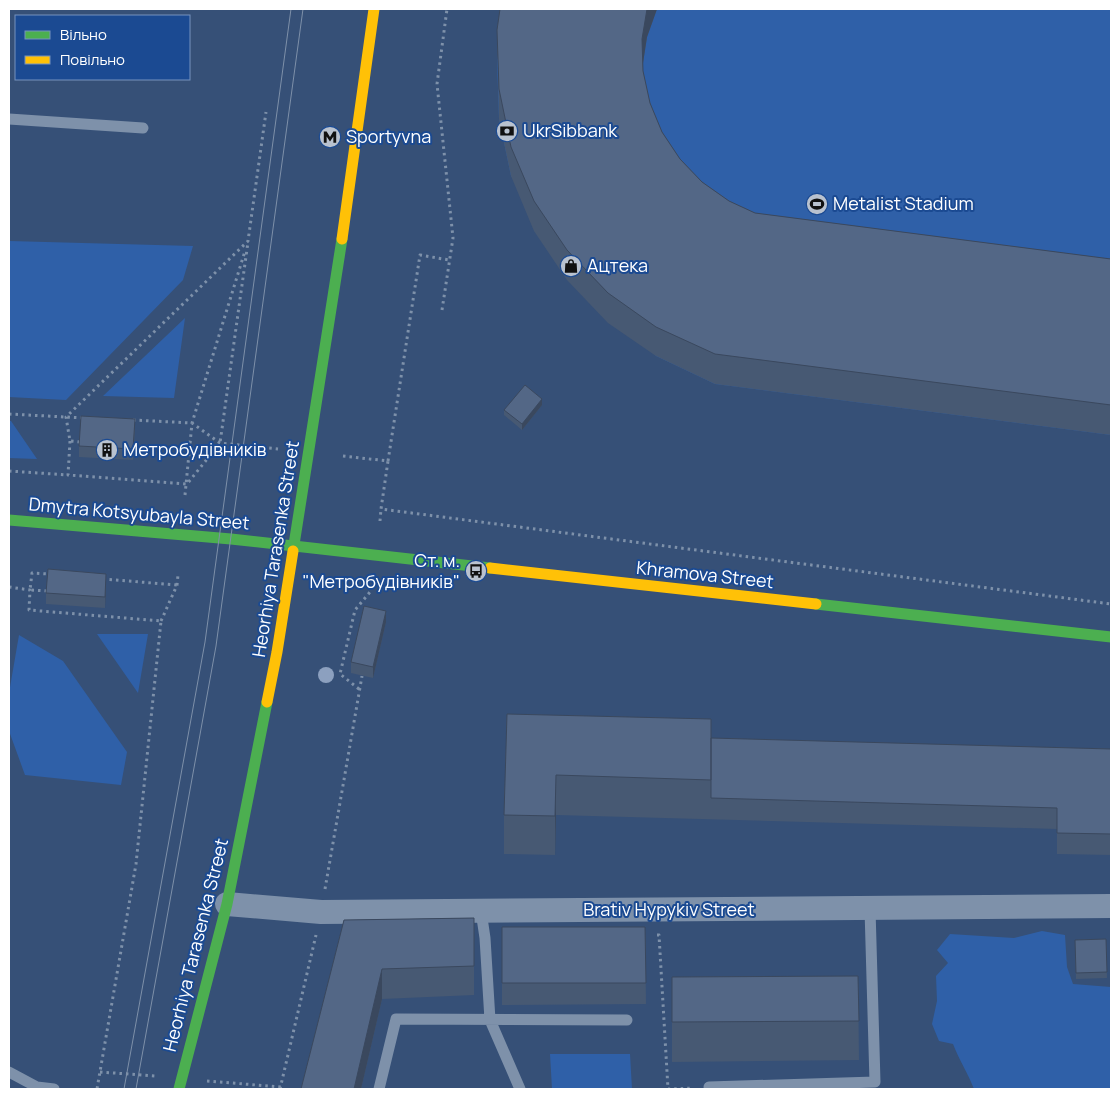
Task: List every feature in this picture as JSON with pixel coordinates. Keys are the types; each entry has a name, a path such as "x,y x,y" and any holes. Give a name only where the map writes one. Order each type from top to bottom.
{"main road":[{"name":"Heorhiya Tarasenka Street","path":"179,1089 227,904 277,652 337,276 374,9"},
{"name":"Dmytra Kotsyubayla Street","path":"9,520 231,539 295,547"},
{"name":"Khramova Street","path":"295,547 1111,637"}],"street":[{"name":"Brativ Hypykiv Street","path":"227,904 321,912 1111,906"}],"lane":[{"path":"9,120 143,128"},
{"path":"709,1087 875,1082 870,909"},
{"path":"481,911 485,938 490,1020 520,1089"},
{"path":"379,1089 396,1020 627,1020"},
{"path":"9,1072 37,1087 54,1089"}],"path":[{"path":"442,310 453,238 437,84 446,9"},
{"path":"187,484 220,443 266,112"},
{"path":"66,417 248,241"},
{"path":"185,495 192,423 248,241"},
{"path":"380,521 420,255 449,260"},
{"path":"9,414 85,418"},
{"path":"66,417 70,441 68,475"},
{"path":"124,420 192,423 220,443 278,449"},
{"path":"70,441 80,442"},
{"path":"342,456 388,460"},
{"path":"9,471 187,484"},
{"path":"381,509 1111,604"},
{"path":"51,574 32,573 29,610 161,621"},
{"path":"97,1089 136,864 161,621 177,585 178,575"},
{"path":"100,578 177,585"},
{"path":"9,587 47,591"},
{"path":"359,690 340,674 355,610 370,592"},
{"path":"204,1081 281,1088 321,912 362,676"},
{"path":"649,936 659,936 668,1089 709,1087"},
{"path":"100,1072 161,1077"}],"shaded area":[{"name":"Metalist Stadium","path":"505,9 1111,9 1111,435 715,384 656,356 511,176 499,119 497,60"},
{"path":"9,241 193,246 183,280 66,400 9,397"},
{"path":"185,318 174,398 103,396"},
{"path":"9,421 11,421 37,459 9,458"},
{"path":"97,634 148,634 138,693"},
{"path":"19,635 63,661 127,752 121,785 25,775 9,731 9,693"},
{"path":"1042,931 1065,935 1067,967 1073,984 1111,987 1111,1089 974,1089 953,1044 939,1041 932,1024 937,1001 936,976 948,963 937,950 950,934 1014,938"},
{"path":"550,1054 630,1054 632,1089 552,1089"}],"building":[{"name":"Metalist Stadium","path":"500,9 647,9 642,39 643,71 650,103 662,132 680,159 702,182 729,201 755,213 1111,259 1111,405 715,354 656,327 608,293 567,250 534,201 511,147 499,89 497,30"},
{"path":"525,385 542,399 522,424 504,410"},
{"name":"Метробудівників","path":"81,416 135,419 133,449 79,446"},
{"path":"48,569 106,574 105,597 46,593"},
{"path":"364,606 386,611 373,667 351,662"},
{"path":"507,714 711,719 711,780 556,775 555,816 504,815"},
{"path":"711,738 1111,749 1111,834 1057,833 1057,808 711,798"},
{"path":"474,918 474,966 382,969 354,1089 301,1089 344,920"},
{"path":"502,927 645,927 646,983 502,983"},
{"path":"1106,939 1107,972 1076,973 1075,940"},
{"path":"858,976 859,1021 672,1022 672,977"}],"tram line":[{"path":"124,1089 205,642 291,9"},
{"path":"136,1089 216,646 303,9"}],"traffic: fast":[{"path":"293,551 342,239"},
{"path":"9,520 231,539 490,568"},
{"path":"816,604 1111,637"},
{"path":"179,1089 227,904 267,702"}],"traffic: slow":[{"path":"342,239 374,9"},
{"path":"267,702 293,551"},
{"path":"490,568 816,604"}],"place":[{"name":"UkrSibbank","path":"507,131"},
{"name":"Sportyvna","path":"330,137"},
{"name":"Metalist Stadium","path":"817,204"},
{"name":"Ацтека","path":"571,266"},
{"name":"Метробудівників","path":"107,450"},
{"name":"Ст. м. \"Метробудівників\"","path":"476,571"}]}
